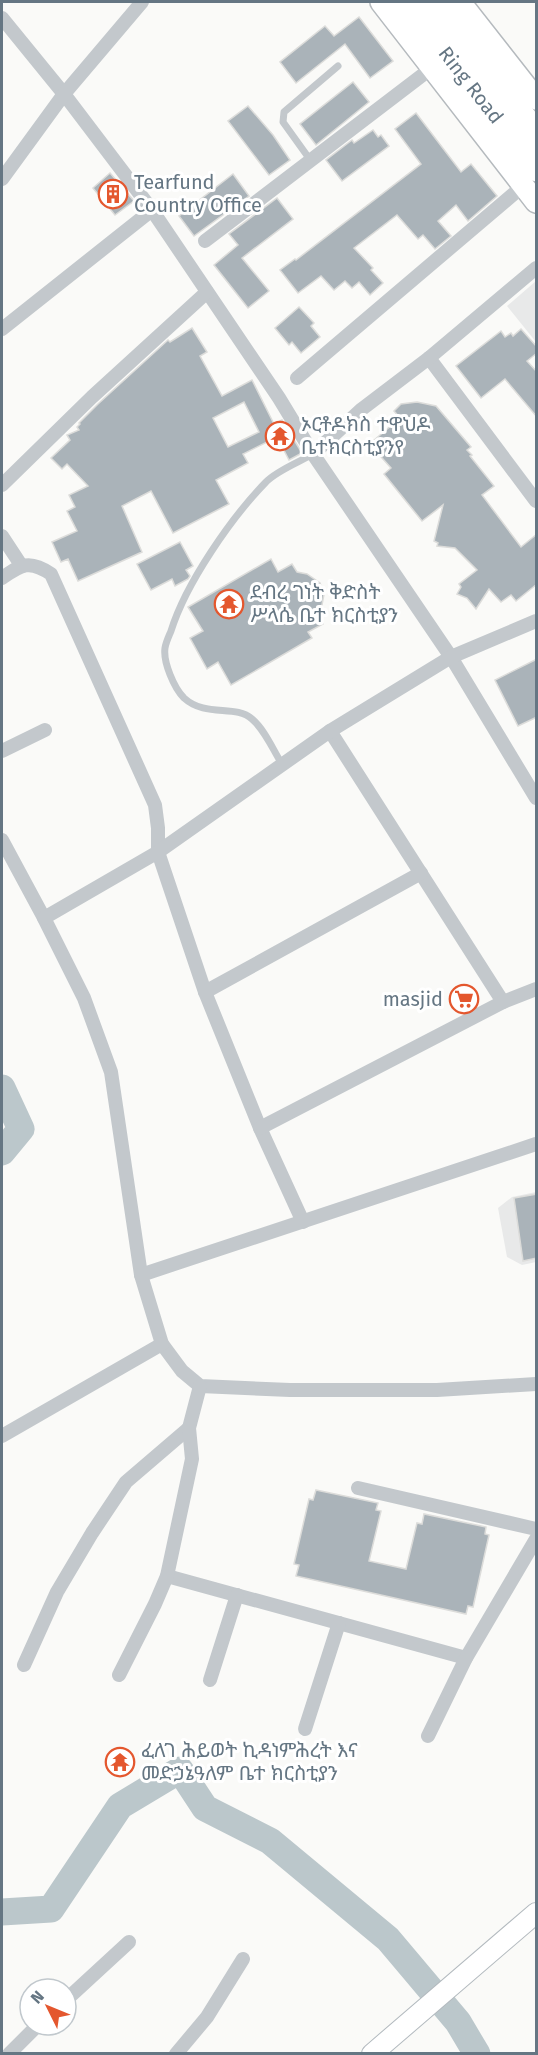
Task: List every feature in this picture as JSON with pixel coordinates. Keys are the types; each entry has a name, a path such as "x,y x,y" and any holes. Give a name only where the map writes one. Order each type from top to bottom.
{"highway":[{"name":"Ring Road","path":"406,2 466,81 530,177"},
{"name":"Ring Road","path":"433,2 537,134"}],"main road":[{"path":"381,2 433,67 530,177 537,202"},
{"path":"460,2 537,99"}],"street":[{"path":"2,179 64,94 142,2"},
{"path":"2,18 64,94 152,210 279,398 313,454 451,657 537,798"},
{"path":"205,241 433,67"},
{"path":"297,378 530,177"},
{"path":"2,329 152,210"},
{"path":"313,454 362,409 429,358 537,268"},
{"path":"2,485 92,397 207,292"},
{"path":"429,358 537,501"},
{"path":"2,536 21,565"},
{"path":"2,578 21,565 39,566 51,574 155,805 158,852 205,992 260,1128 303,1222"},
{"path":"44,918 158,852 330,731 451,657 537,621"},
{"path":"2,751 45,730"},
{"path":"330,731 503,1002"},
{"path":"2,840 84,998 111,1072 141,1275 162,1344 182,1371 200,1386 290,1390 437,1390 537,1384"},
{"path":"205,992 421,873"},
{"path":"260,1128 503,1002 537,989"},
{"path":"141,1275 537,1144"},
{"path":"2,1436 162,1344"},
{"path":"119,1675 167,1575 192,1458 189,1428 200,1386"},
{"path":"24,1665 57,1592 126,1482 189,1428"},
{"path":"358,1488 537,1529"},
{"path":"428,1736 466,1658 537,1539"},
{"path":"167,1575 466,1658"},
{"path":"210,1680 237,1595"},
{"path":"305,1729 339,1623"},
{"path":"372,2054 414,2015 537,1913"},
{"path":"78,1989 129,1942"},
{"path":"176,2054 207,2017 243,1959"},
{"path":"9,2054 26,2037"}],"lane":[{"path":"311,161 283,122 284,112 338,66"},
{"path":"282,764 251,718 235,711 217,711 197,706 184,698 171,679 165,649 177,612 209,556 235,520 268,480 313,454"}],"shaded area":[{"path":"536,281 536,342 507,306"},
{"path":"536,1192 536,1262 522,1265 507,1257 498,1208 512,1197"}],"building":[{"path":"359,17 393,61 370,78 345,44 296,83 280,62 325,26 334,36"},
{"path":"353,82 369,102 316,145 300,124"},
{"path":"248,106 273,135 290,160 269,175 228,121"},
{"path":"416,113 461,172 471,164 497,196 468,221 456,205 438,221 451,236 435,249 423,235 418,239 397,215 354,248 373,268 371,270 383,283 370,295 359,282 352,288 345,281 334,290 321,276 298,293 280,270 421,164 395,129"},
{"path":"373,130 378,137 381,135 389,146 342,181 326,160 352,140 354,143"},
{"name":"Tearfund Country Office","path":"110,173 134,201 115,215 93,188"},
{"path":"233,174 249,196 194,236 179,216"},
{"path":"277,198 293,219 242,258 269,291 248,308 214,265 238,245 229,234"},
{"path":"299,307 314,323 311,326 320,337 301,353 292,342 289,345 275,328"},
{"path":"192,328 207,352 200,356 222,396 252,380 274,424 282,420 302,453 289,460 277,437 243,454 248,463 216,480 229,504 173,533 151,491 122,506 142,552 78,581 68,559 61,562 52,542 77,531 67,511 75,507 69,495 88,486 67,464 62,469 51,458 70,440 67,435 79,430 77,427 79,423 98,404 168,340 170,342","holes":["244,402 259,432 228,447 213,418"]},
{"path":"521,329 537,347 537,353 527,361 537,372 537,417 505,379 481,398 456,366 501,331 505,337 511,333 513,336"},
{"path":"417,402 436,406 471,447 467,450 472,455 470,456 494,486 482,495 521,547 537,534 537,584 516,601 511,595 501,602 489,589 476,609 467,598 457,594 461,587 459,584 477,570 455,548 437,546 438,543 434,541 443,505 422,521 384,474 391,468 374,449 373,441 400,418 394,411 401,404"},
{"path":"180,542 193,566 186,570 190,576 175,586 172,579 151,590 137,564"},
{"path":"271,559 278,572 292,564 297,572 307,574 320,583 324,594 322,605 317,613 323,624 308,632 312,638 231,685 218,662 207,669 190,638 203,631 188,607"},
{"path":"537,659 537,717 518,726 495,680"},
{"path":"537,1194 537,1258 523,1261 514,1198"},
{"path":"316,1490 378,1503 376,1510 381,1511 369,1561 406,1569 417,1523 422,1524 424,1514 486,1527 485,1534 489,1535 473,1607 468,1606 466,1614 296,1576 299,1565 294,1564 309,1499 313,1500"}],"waterway":[{"path":"2,1088 21,1129 2,1152"},
{"path":"2,1912 51,1909 120,1806 180,1770 205,1808 270,1841 388,1939 458,2022 477,2054"}],"place":[{"name":"Tearfund Country Office","path":"113,194"},
{"name":"ኦርቶዶክስ ተዋህዶ ቤተክርስቲያንየ","path":"280,436"},
{"name":"ደብረ ገነት ቅድስት ሥላሴ ቤተ ክርስቲያን","path":"229,604"},
{"name":"masjid","path":"464,999"},
{"name":"ፈለገ ሕይወት ኪዳነምሕረት እና መድኃኔዓለም ቤተ ክርስቲያን","path":"120,1762"}]}
